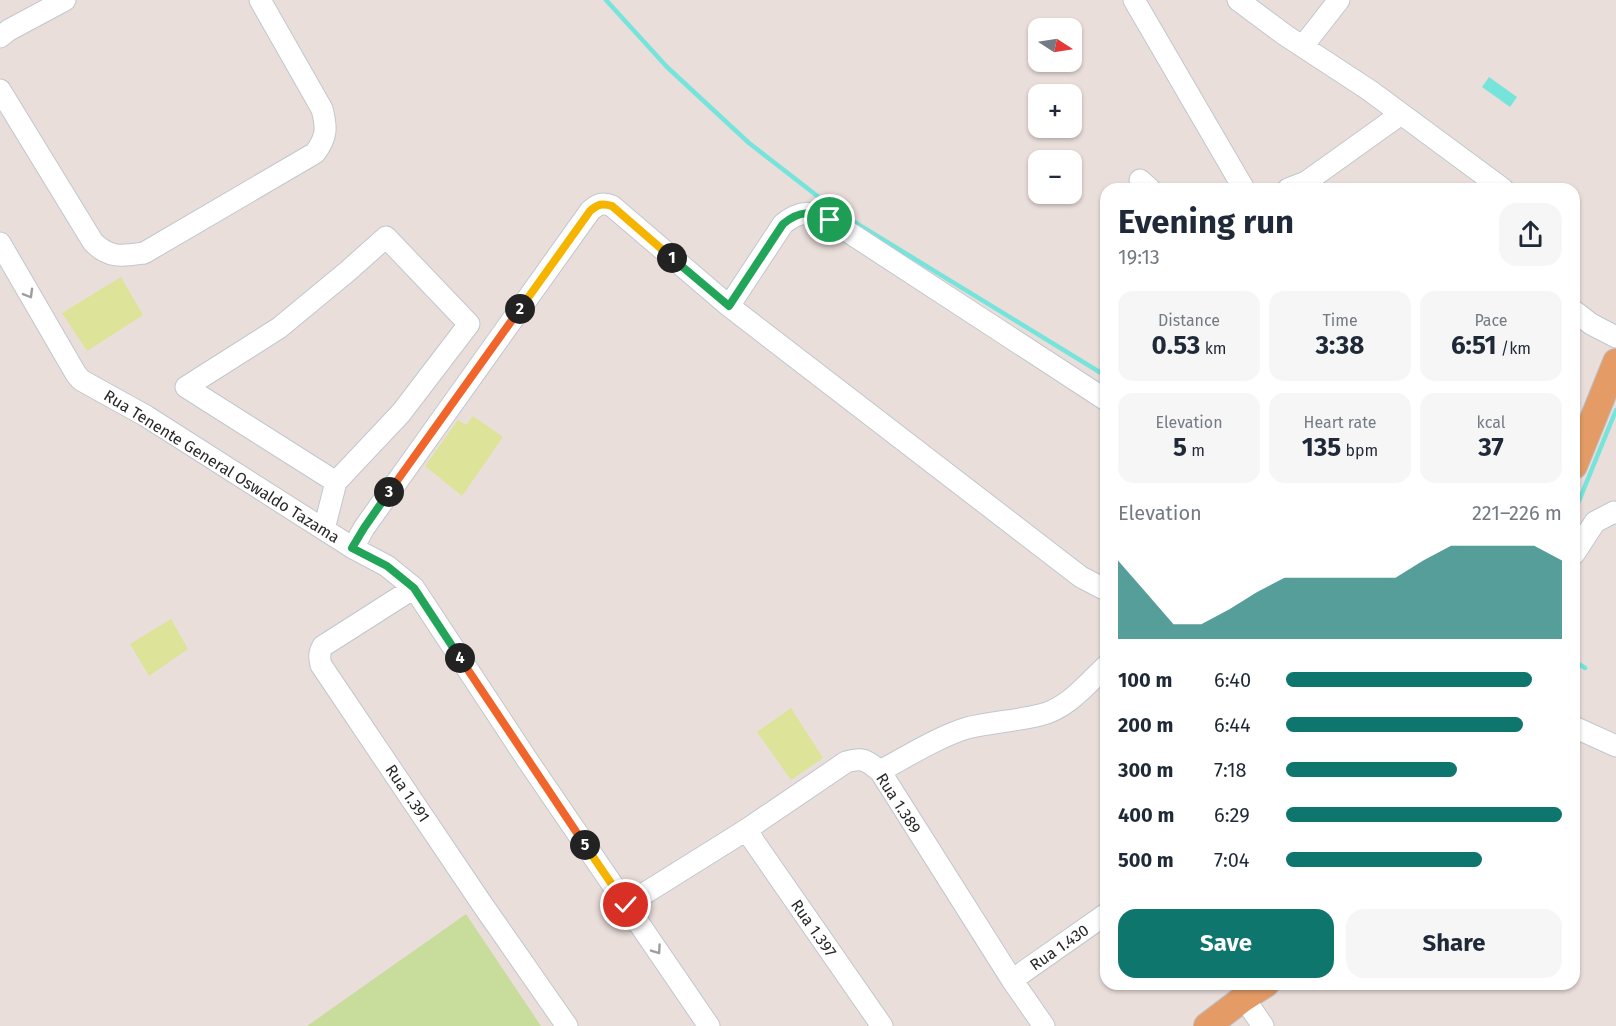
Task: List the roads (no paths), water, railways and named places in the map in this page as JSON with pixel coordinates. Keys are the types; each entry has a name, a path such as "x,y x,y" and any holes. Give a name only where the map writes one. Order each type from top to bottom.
{"main road":[{"path":"1580,451 1616,362"},
{"path":"1207,1026 1257,990"}],"street":[{"path":"0,38 9,30 65,0"},
{"path":"0,90 100,250 124,256 144,253 315,153 322,144 326,122 322,109 261,0"},
{"path":"1134,0 1241,183"},
{"path":"1238,0 1369,90 1495,183"},
{"path":"1303,46 1340,0"},
{"path":"1308,183 1401,114"},
{"path":"352,548 590,211 597,205 605,203 612,206 729,306 1081,577 1100,587"},
{"path":"729,306 783,224 792,216 804,213 818,214 1100,396"},
{"path":"324,529 336,482 401,413 469,324 386,237 279,328 186,387 336,482"},
{"name":"Rua Tenente General Oswaldo Tazama","path":"0,243 81,380 146,416 352,548 387,566 414,588 709,1026"},
{"path":"1580,316 1616,337"},
{"path":"1580,545 1595,522 1616,513"},
{"name":"Rua 1.391","path":"414,588 324,646 320,651 321,665 567,1026"},
{"path":"880,771 966,729 1040,715 1053,710 1074,696 1100,672"},
{"path":"1580,730 1616,746"},
{"name":"Rua 1.389","path":"626,905 746,830 846,762 859,759 868,761 880,771 1012,980 1044,1026"},
{"name":"Rua 1.397","path":"746,830 882,1026"},
{"name":"Rua 1.430","path":"1012,980 1100,918"},
{"path":"1244,998 1263,1026"}],"water":[{"path":"1489,77 1517,97 1510,107 1482,87"}],"waterway":[{"path":"606,0 667,67 749,143 838,212 1100,372"},
{"path":"1580,498 1616,410"},
{"path":"1580,665 1585,668"}]}
